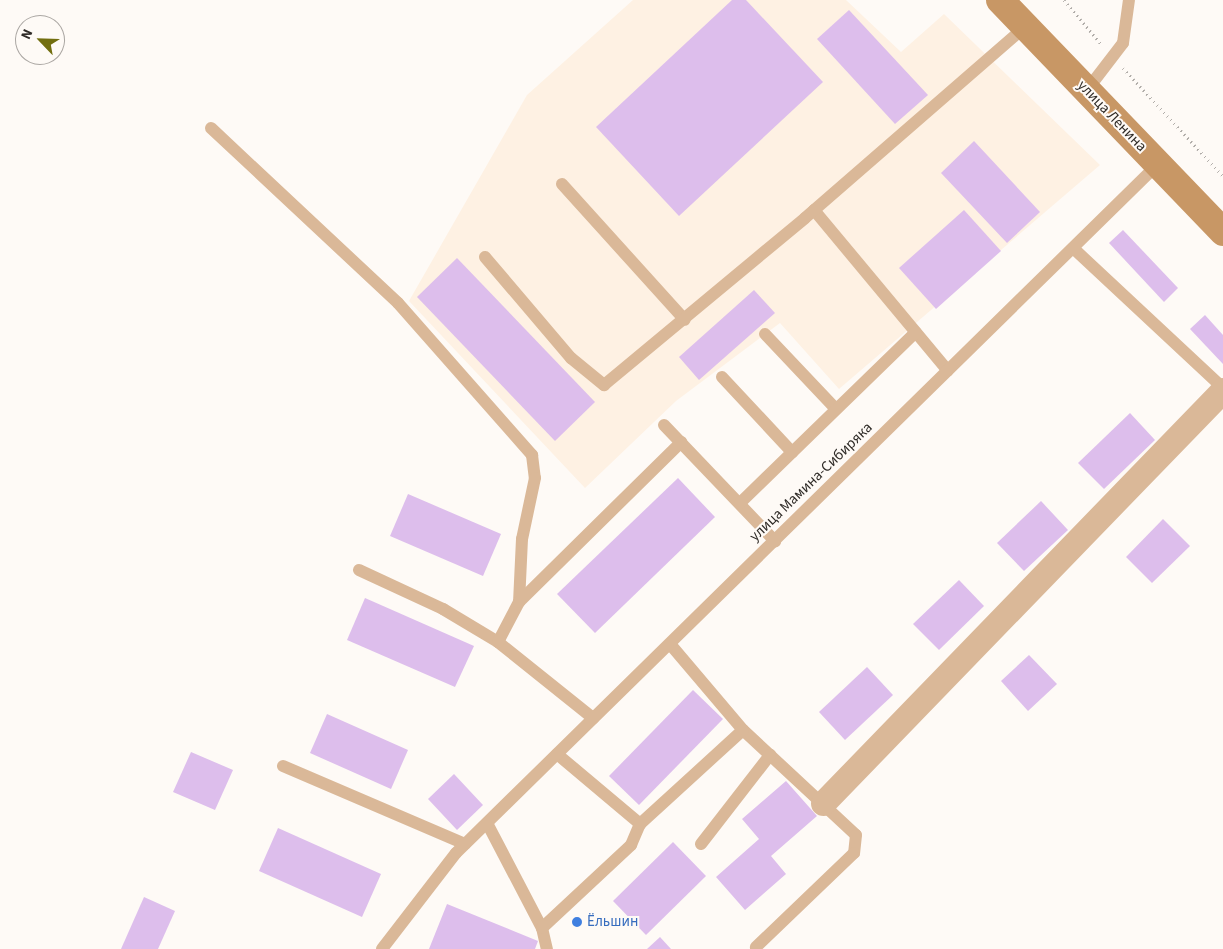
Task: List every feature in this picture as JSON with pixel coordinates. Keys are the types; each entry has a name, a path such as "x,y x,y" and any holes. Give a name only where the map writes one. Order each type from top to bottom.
{"main road":[{"name":"улица Ленина","path":"1000,0 1223,232"}],"street":[{"path":"823,804 1223,389"}],"lane":[{"path":"1087,90 1123,43 1129,0"},
{"path":"484,257 571,358 604,385 685,320 1026,26"},
{"path":"211,128 398,303 532,455 535,478 522,539 519,602"},
{"name":"улица Мамина-Сибиряка","path":"382,949 396,927 465,844 1158,164"},
{"path":"562,184 685,320"},
{"path":"814,210 948,371"},
{"path":"1074,248 1223,389"},
{"path":"740,503 916,332"},
{"path":"765,334 836,409"},
{"path":"722,377 792,452"},
{"path":"664,424 775,540"},
{"path":"498,642 519,602 681,442"},
{"path":"359,570 443,609 498,642 593,718"},
{"path":"670,644 743,730 856,836 854,853 756,947"},
{"path":"542,928 631,845 640,824 743,730"},
{"path":"557,754 640,824"},
{"path":"701,844 770,755"},
{"path":"283,766 465,844"},
{"path":"487,823 542,928 547,949"}],"path":[{"path":"1064,0 1113,57 1223,176"}],"shaded area":[{"path":"633,0 846,0 901,52 944,14 1100,165 839,389 780,323 676,401 585,488 409,301 527,95"}],"building":[{"path":"732,0 746,0 823,82 679,216 596,127"},
{"path":"849,10 928,95 895,124 817,39"},
{"path":"974,141 1040,212 1007,243 941,173"},
{"path":"964,210 1001,251 936,309 899,268"},
{"path":"1123,230 1178,288 1164,302 1109,243"},
{"path":"457,258 595,402 555,441 417,297"},
{"path":"754,290 775,313 699,380 679,357"},
{"path":"1205,315 1223,335 1223,364 1190,329"},
{"path":"1130,413 1155,440 1104,489 1078,463"},
{"path":"678,478 715,517 595,633 557,594"},
{"path":"408,494 501,534 483,576 390,536"},
{"path":"1041,501 1068,530 1024,571 997,543"},
{"path":"1163,519 1190,546 1152,583 1126,557"},
{"path":"959,580 984,606 939,650 913,624"},
{"path":"365,598 474,646 455,687 347,640"},
{"path":"1029,655 1057,684 1028,711 1001,681"},
{"path":"867,667 893,695 845,740 819,712"},
{"path":"693,690 723,719 639,805 609,776"},
{"path":"327,714 408,750 391,789 310,753"},
{"path":"191,752 233,770 215,810 173,792"},
{"path":"454,774 483,805 457,830 428,799"},
{"path":"786,781 817,816 771,856 786,874 745,910 716,877 759,839 742,819"},
{"path":"278,828 381,874 362,917 259,871"},
{"path":"673,842 706,876 646,935 613,901"},
{"path":"144,897 175,911 158,949 121,949"},
{"path":"447,904 538,941 535,949 429,949"},
{"path":"660,937 671,949 647,949"}],"place":[{"name":"Ёльшин","path":"577,922"}]}
